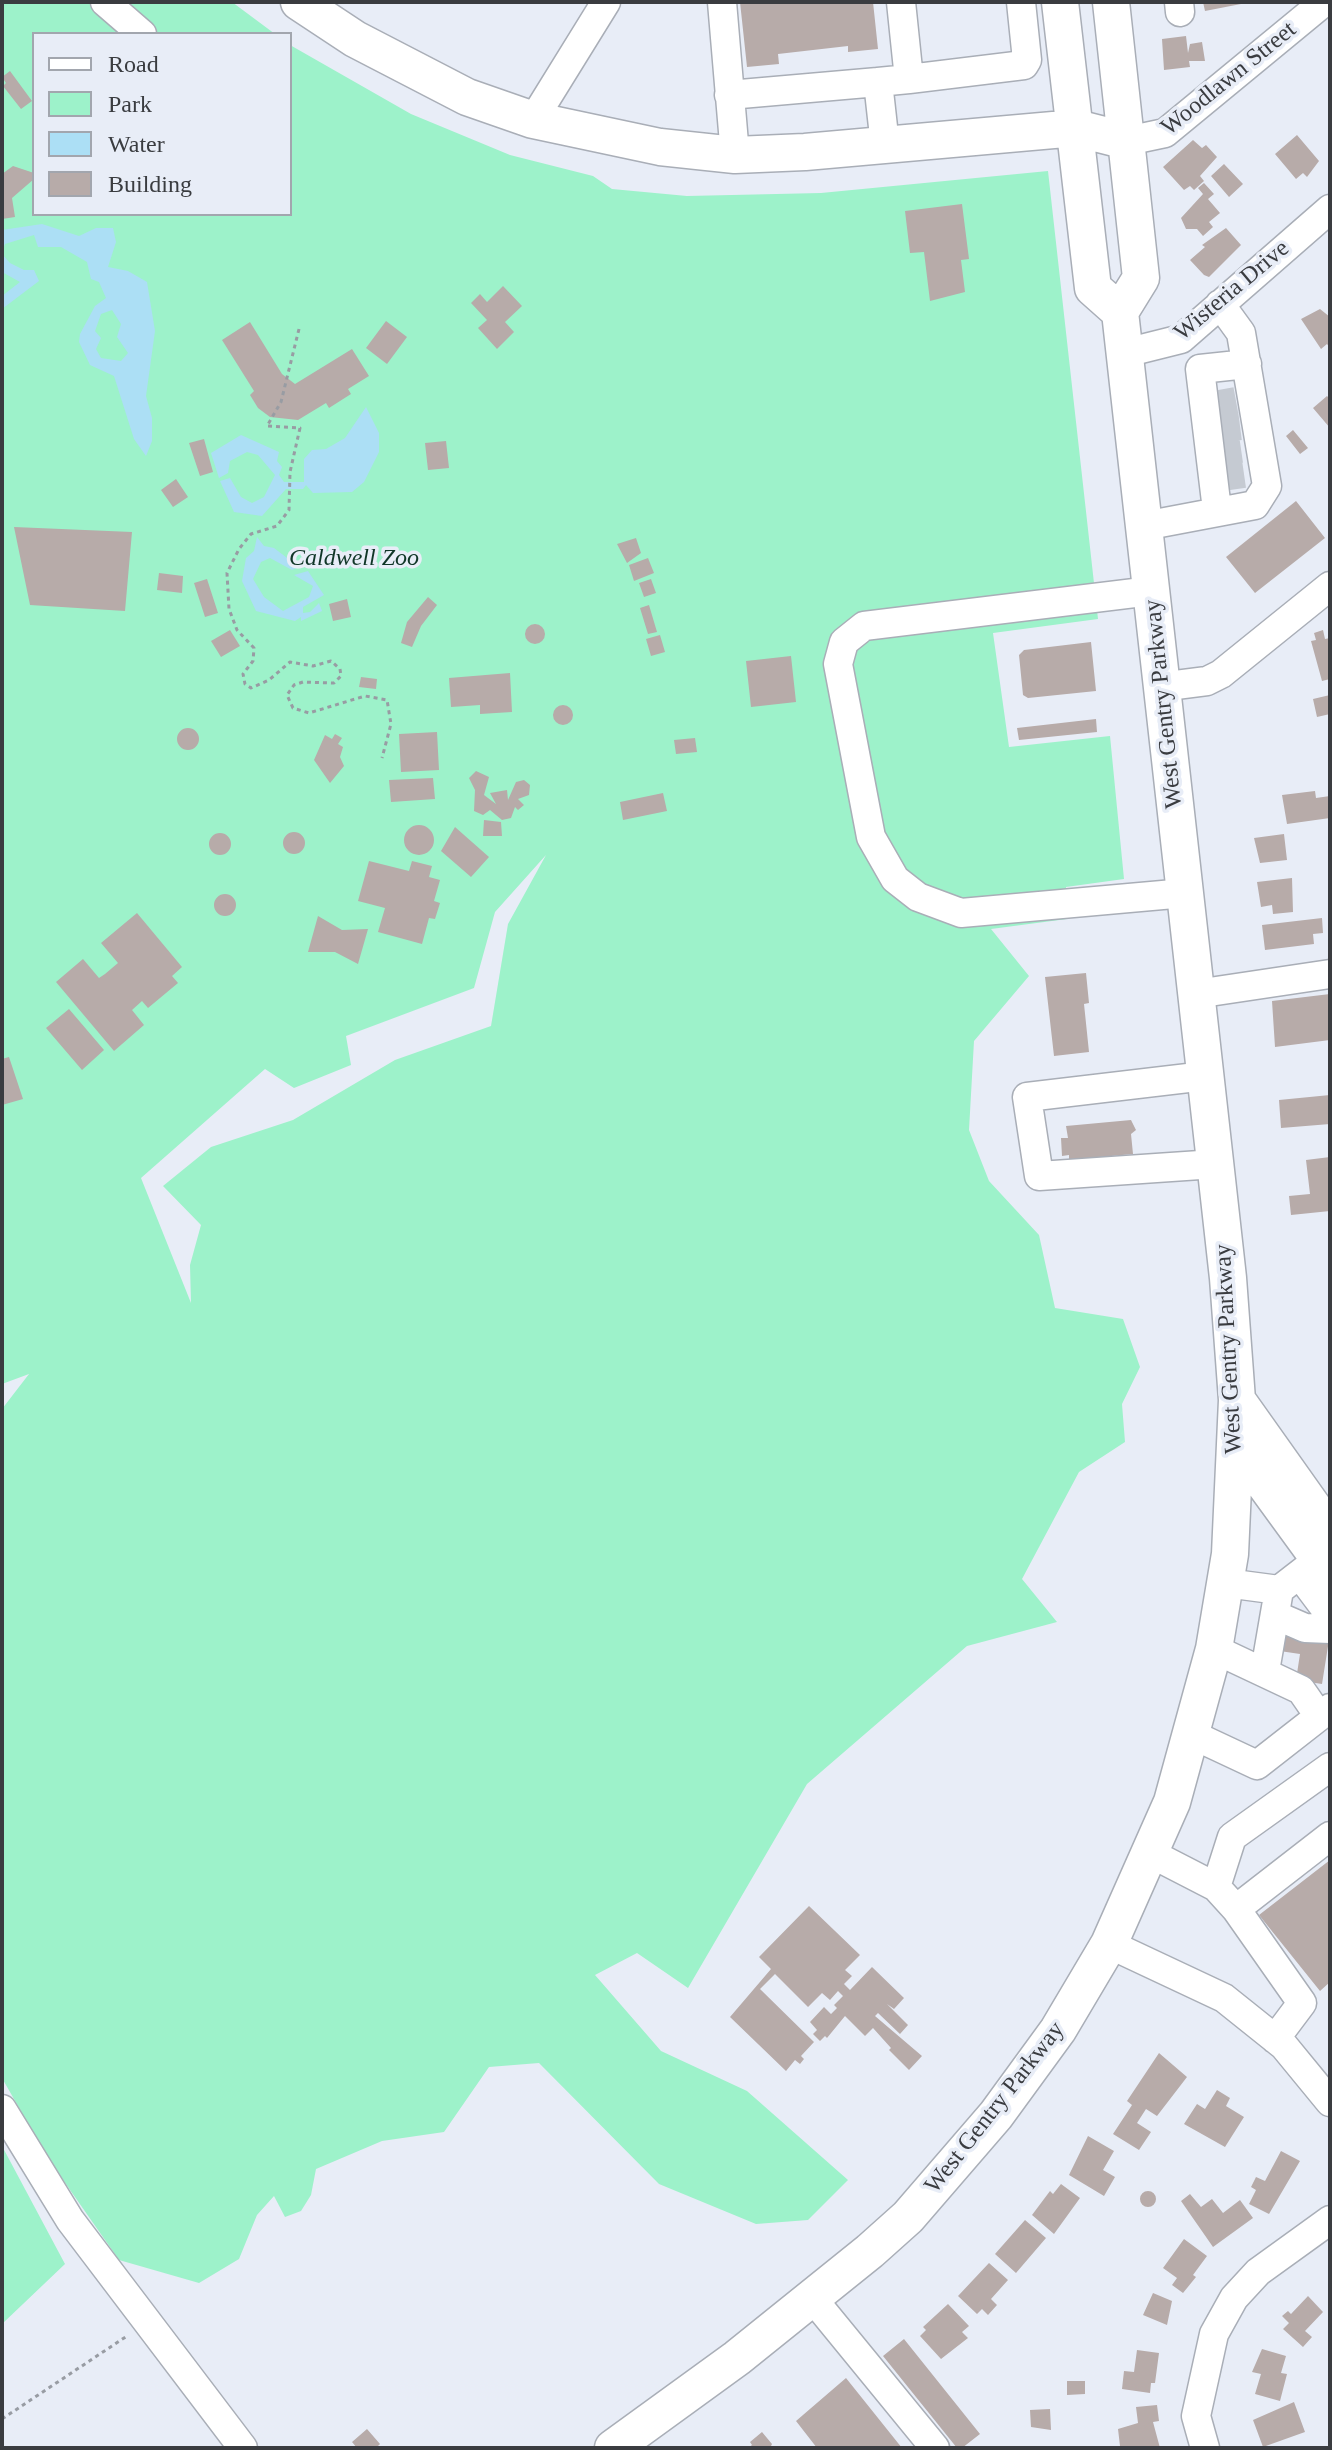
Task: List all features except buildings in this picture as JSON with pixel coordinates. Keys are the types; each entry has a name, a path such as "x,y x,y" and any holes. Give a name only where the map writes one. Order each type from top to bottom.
{"main road":[{"path":"299,2 411,70 467,97 533,120 660,147 735,155 1076,128 1127,141"},
{"path":"1060,2 1093,288 1120,312 1141,278 1111,2"},
{"name":"West Gentry Parkway","path":"613,2448 813,2299 908,2217 970,2148 1058,2030 1109,1944 1172,1802 1193,1735 1214,1649 1226,1583 1237,1400 1215,1164 1120,312"},
{"path":"1237,1400 1318,1495 1306,1574"},
{"path":"1236,1445 1306,1574"}],"street":[{"path":"105,2 140,32"},
{"path":"533,120 606,2"},
{"path":"722,2 735,155"},
{"path":"901,2 909,79"},
{"path":"729,95 1024,65 1027,60 1021,2"},
{"name":"Woodlawn Street","path":"1127,141 1165,133 1324,2"},
{"path":"878,82 885,145"},
{"name":"Wisteria Drive","path":"1125,353 1172,344 1330,209"},
{"path":"1217,510 1247,364 1241,333 1220,304"},
{"path":"1144,526 1255,505 1267,486 1232,439 1200,369 1247,364"},
{"path":"1160,687 1207,681 1221,674 1330,586"},
{"path":"1151,591 864,626 853,632 839,653 838,664 871,837 895,879 918,897 946,910 961,913 1185,893"},
{"path":"1196,994 1330,974"},
{"path":"1205,1076 1027,1097 1039,1176 1215,1164"},
{"path":"1226,1583 1306,1574"},
{"path":"1306,1574 1330,1615"},
{"path":"1306,1574 1305,1628 1330,1629"},
{"path":"1265,1671 1306,1574"},
{"path":"1214,1649 1301,1690 1325,1712 1257,1765"},
{"path":"1193,1735 1257,1765 1282,1803"},
{"path":"1216,1887 1232,1837 1330,1767"},
{"path":"1236,1909 1330,1836"},
{"path":"1150,1853 1216,1887 1236,1909 1302,2003 1275,2039"},
{"path":"1109,1944 1224,1998 1275,2039 1330,2102"},
{"path":"2,2109 70,2220 243,2448"},
{"path":"1205,2448 1196,2416 1214,2334 1234,2298 1258,2272 1330,2220"},
{"path":"813,2299 935,2448"}],"path":[{"path":"299,329 281,402 267,426 300,428 290,476 289,510 277,526 251,534 227,573 232,620 254,648 253,661 243,674 243,680 251,688 256,687 290,662 313,666 331,661 340,669 341,676 334,683 303,682 289,690 289,703 298,711 309,713 365,696 387,700 391,724 382,758"},
{"path":"2,2419 147,2323"}],"green space":[{"name":"Caldwell Zoo","path":"2,2 232,2 272,32 32,32 32,216 292,216 292,46 411,114 510,155 593,176 612,189 687,196 821,193 1048,171 1098,619 993,633 1009,747 1110,736 1124,879 1066,887 1067,919 991,929 1029,976 974,1041 969,1130 989,1181 1039,1235 1055,1308 1123,1319 1140,1367 1122,1404 1125,1442 1079,1472 1022,1579 1057,1622 967,1646 807,1784 688,1988 637,1953 595,1975 661,2051 747,2091 848,2180 808,2220 756,2224 659,2184 539,2063 489,2067 444,2132 382,2141 316,2169 311,2195 301,2211 285,2217 274,2196 257,2215 239,2259 199,2283 119,2260 47,2157 2,2078 2,1409 29,1374 2,1384","holes":["546,855 508,924 491,1026 395,1060 293,1120 211,1147 163,1186 201,1225 190,1265 191,1303 141,1178 265,1069 294,1088 351,1065 346,1036 474,988 495,912"]},
{"path":"2,2146 65,2264 2,2324"}],"water":[{"path":"42,224 79,236 96,228 113,228 116,242 108,267 128,271 147,282 155,331 146,396 152,418 152,441 146,456 134,439 114,376 90,365 79,342 95,306 106,298 99,282 91,279 87,262 61,247 38,247 34,235 5,244 2,252 2,230","holes":["112,310 121,324 117,337 128,353 121,361 101,358 96,349 101,338 95,331 101,314"]},
{"path":"2,254 10,263 24,270 34,270 39,281 2,309 2,296 20,282 2,272"},
{"path":"366,407 379,433 379,452 364,482 352,492 313,493 306,485 303,489 286,489 262,516 234,512 220,481 230,478 241,497 252,503 264,497 275,475 258,455 247,452 230,461 228,473 219,478 211,453 241,435 279,452 277,461 282,467 279,475 284,482 304,482 304,459 312,450 326,449 345,438"},
{"path":"257,537 264,546 274,548 299,567 292,570 270,558 261,562 253,579 264,597 283,611 309,597 313,586 294,575 308,571 324,595 303,607 303,613 310,612 319,603 322,611 295,621 256,611 242,581 246,558 254,551"}],"tunnel":[{"path":"1214,405 1236,401"},
{"path":"1217,429 1240,426"},
{"path":"1220,452 1241,449"},
{"path":"1223,477 1244,474"}]}
